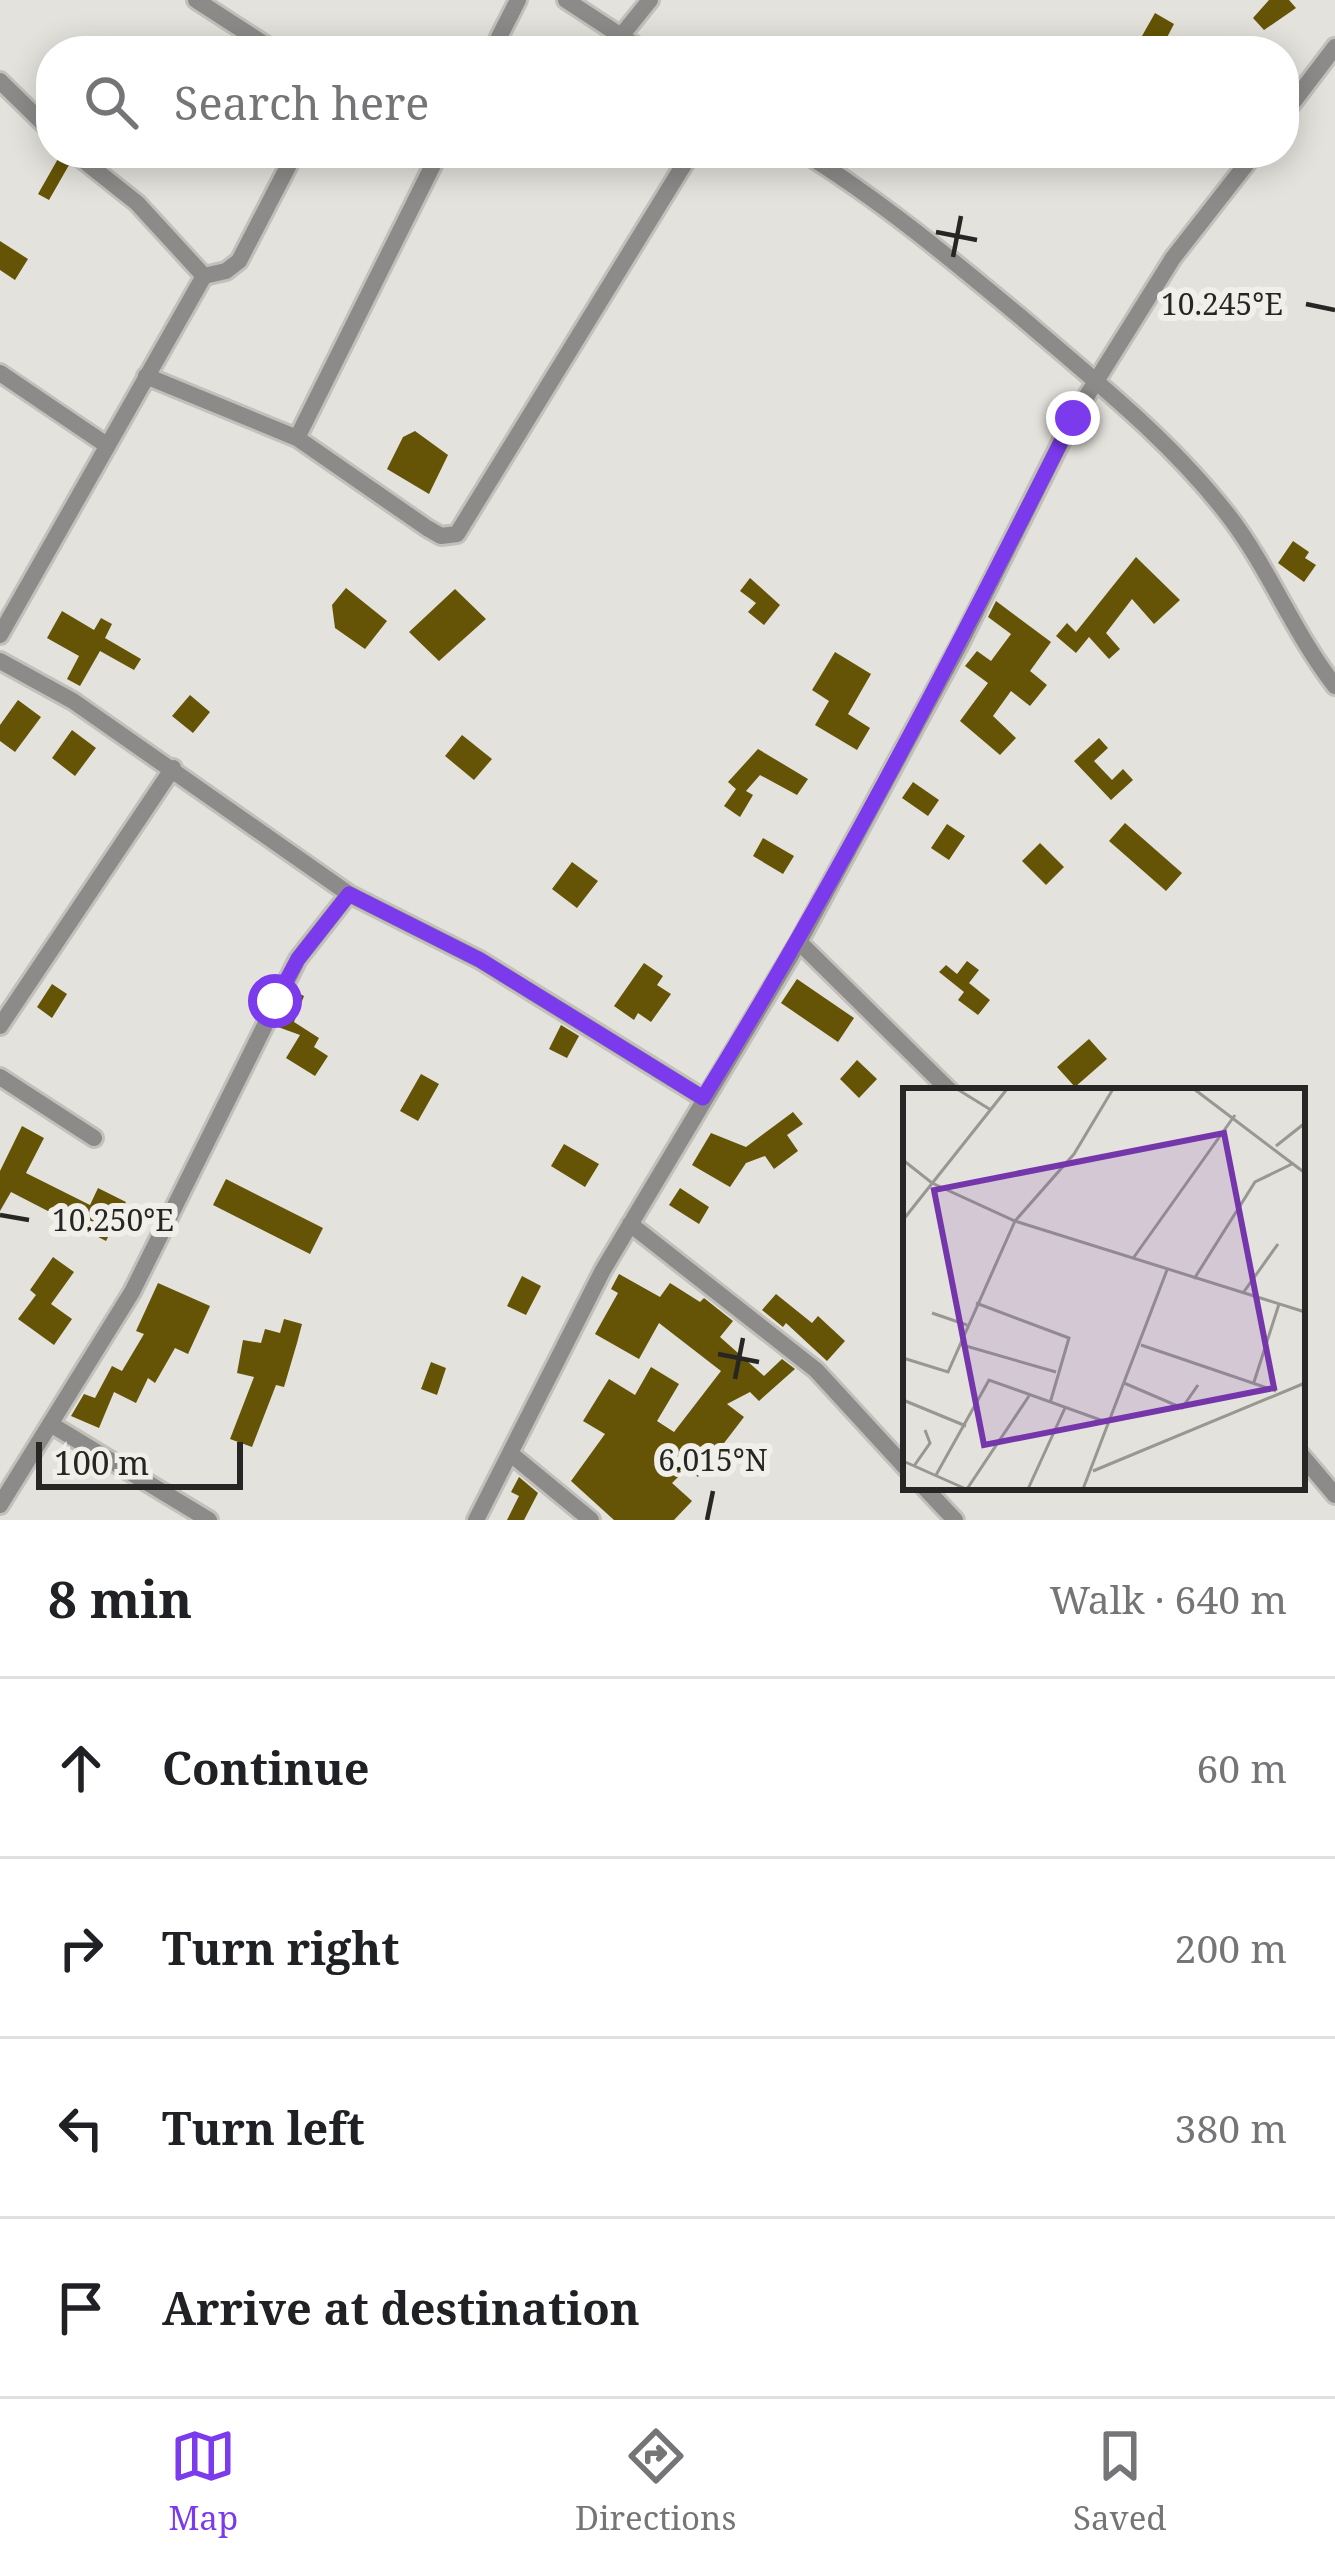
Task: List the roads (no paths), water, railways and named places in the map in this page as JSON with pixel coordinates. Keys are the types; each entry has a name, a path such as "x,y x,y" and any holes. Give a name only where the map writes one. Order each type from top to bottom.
{"street":[{"path":"196,0 252,36"},
{"path":"500,36 518,0"},
{"path":"566,0 621,35 650,0"},
{"path":"1299,94 1335,47"},
{"path":"0,81 36,116"},
{"path":"93,168 137,203 204,276"},
{"path":"0,635 204,276 226,271 239,261 288,168"},
{"path":"297,438 432,168"},
{"path":"146,376 297,438 427,528 441,536 457,535 683,168"},
{"path":"826,168 944,250 1097,378 1202,482 1233,521 1302,644 1335,686"},
{"path":"476,1520 630,1225 799,942 1097,378 1173,258 1243,168"},
{"path":"0,373 105,444"},
{"path":"0,661 73,701 349,894 480,960 703,1098"},
{"path":"0,1026 172,768"},
{"path":"0,1505 172,1218 298,959 349,894"},
{"path":"799,942 947,1088"},
{"path":"0,1078 94,1138"},
{"path":"630,1225 816,1370 903,1465"},
{"path":"52,1425 209,1520"},
{"path":"512,1455 591,1520"},
{"path":"1305,1460 1335,1495"},
{"path":"927,1490 955,1520"}]}
